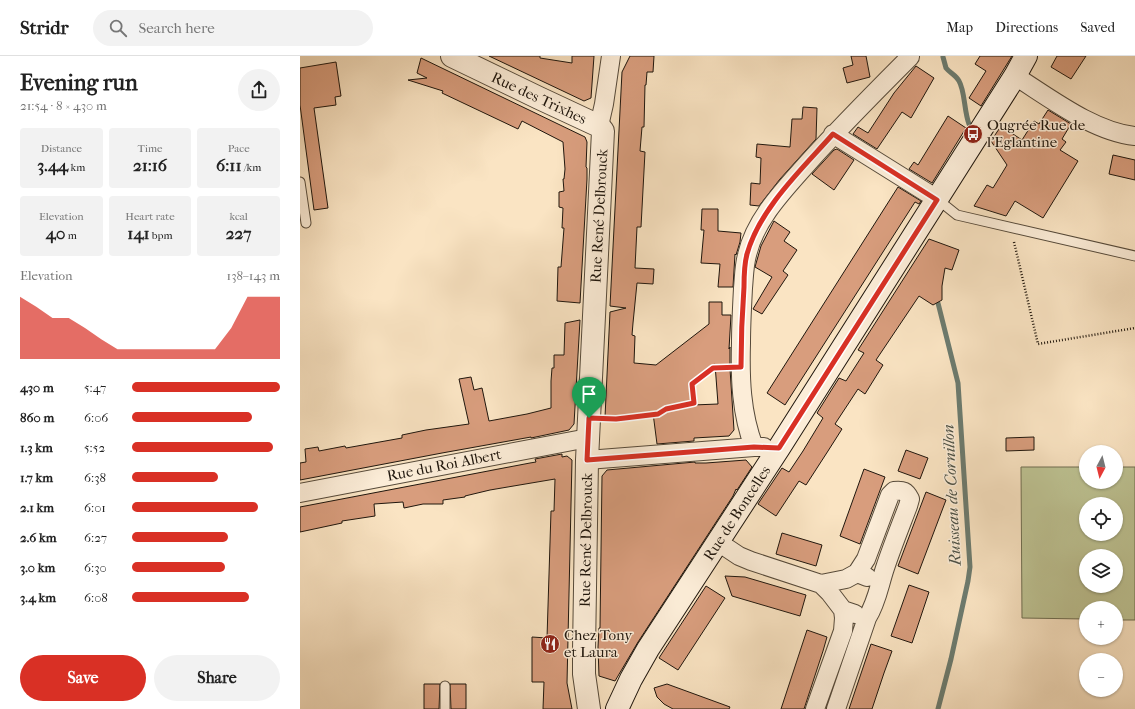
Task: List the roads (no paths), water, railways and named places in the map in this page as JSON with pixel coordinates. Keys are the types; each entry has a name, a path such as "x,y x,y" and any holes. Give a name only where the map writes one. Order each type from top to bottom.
{"main road":[{"name":"Rue des Trixhes","path":"452,56 601,128"},
{"name":"Rue de Boncelles","path":"621,708 631,679 648,649 779,448 937,200 1026,56"},
{"name":"Rue René Delbrouck","path":"589,709 584,674 587,460 601,128"}],"street":[{"name":"Rue René Delbrouck","path":"601,128 611,56"},
{"path":"754,447 744,416 741,387 741,326 745,266 752,241 766,212 793,180 833,134 910,57"},
{"path":"1015,76 1095,124 1114,132 1135,136"},
{"path":"833,134 937,200"},
{"name":"Rue du Roi Albert","path":"300,493 588,428"},
{"path":"587,460 754,447 779,448"},
{"path":"820,584 846,579 857,573 866,558 890,496 894,491 902,490 907,493 910,499 836,709"},
{"path":"718,542 739,556 751,561 820,584 830,593 843,610 843,631 815,709"},
{"path":"857,573 882,582"},
{"path":"843,610 867,618"}],"lane":[{"path":"300,182 306,223"},
{"path":"937,200 957,215 1135,256"},
{"path":"445,686 445,709"}],"waterway":[{"name":"Ruisseau de Cornillon","path":"943,57 946,68 956,77 961,85 969,124"},
{"name":"Ruisseau de Cornillon","path":"938,303 958,383 970,567 951,659 938,709"}],"place":[{"name":"Ougrée Rue de l'Eglantine","path":"973,134"},
{"name":"Chez Tony et Laura","path":"550,644"}]}
